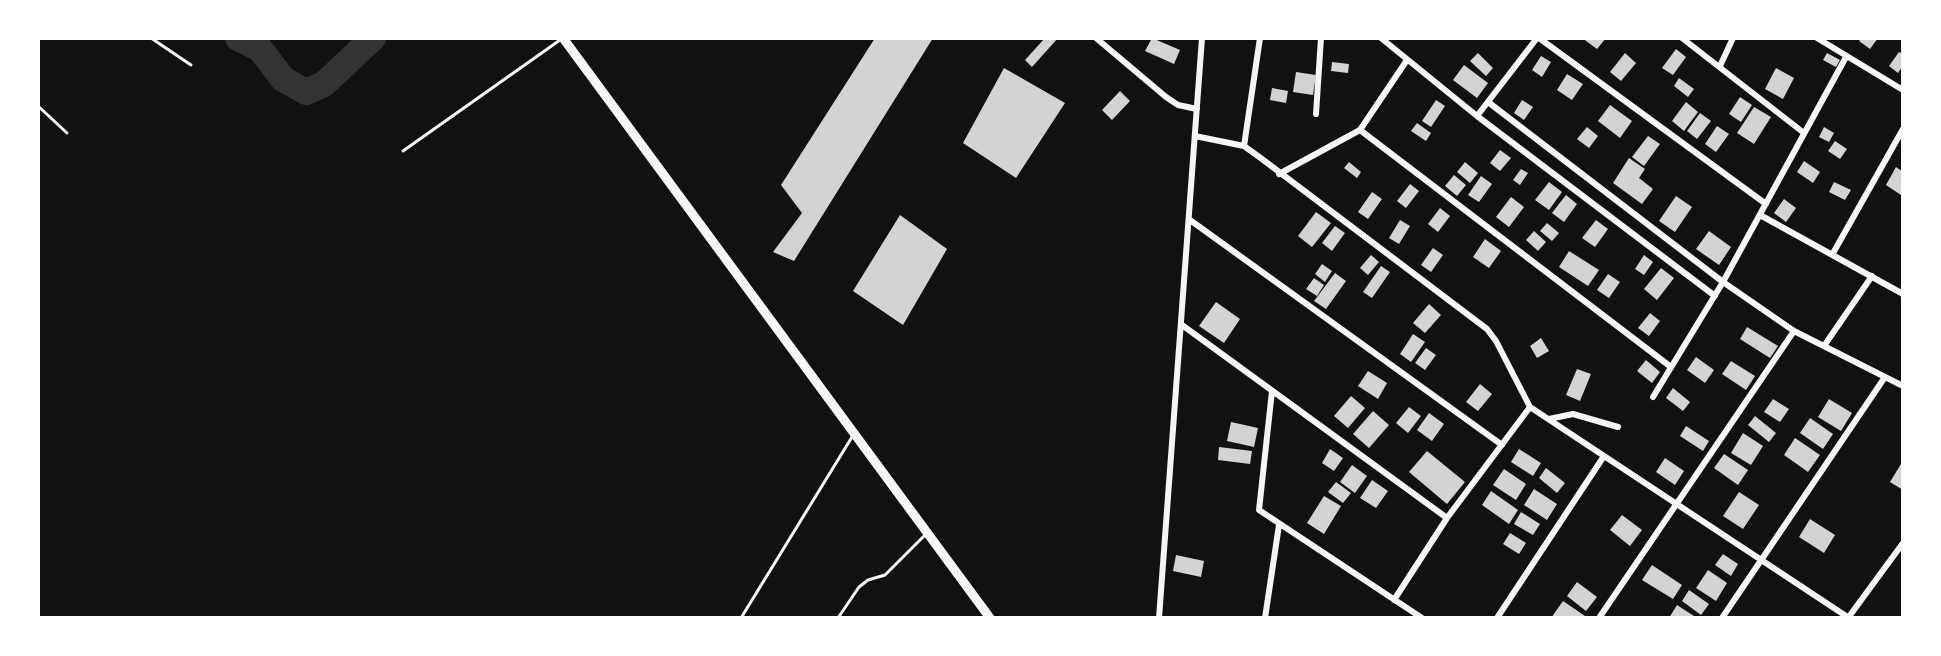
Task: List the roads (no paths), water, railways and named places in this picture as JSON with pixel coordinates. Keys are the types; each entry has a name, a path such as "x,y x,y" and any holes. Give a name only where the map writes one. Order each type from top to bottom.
{"main road":[{"path":"563,38 990,618"}],"street":[{"path":"1096,38 1166,97 1178,105 1197,109"},
{"path":"1159,618 1202,38"},
{"path":"1244,146 1260,38"},
{"path":"1316,114 1321,38"},
{"path":"1381,38 1477,116 1715,296"},
{"path":"1477,116 1538,38 1766,204"},
{"path":"1682,38 1804,133"},
{"path":"1720,66 1733,38"},
{"path":"1817,38 1903,90"},
{"path":"1653,397 1723,282 1846,57"},
{"path":"1278,173 1360,130 1407,60"},
{"path":"1488,102 1723,282 1794,331 1903,386"},
{"path":"1832,255 1903,129"},
{"path":"1360,130 1671,367"},
{"path":"1195,136 1244,146 1262,159 1487,329 1530,407 1848,618 1903,543"},
{"path":"1760,215 1903,294"},
{"path":"1190,220 1502,445"},
{"path":"1824,346 1872,276"},
{"path":"1182,325 1447,518"},
{"path":"1599,618 1794,331"},
{"path":"1722,618 1885,377"},
{"path":"1272,391 1259,507 1262,514 1422,618"},
{"path":"1394,600 1447,518 1530,407"},
{"path":"1549,419 1573,414 1618,427"},
{"path":"1497,618 1604,456"},
{"path":"1265,618 1279,525"}],"lane":[{"path":"151,38 191,65"},
{"path":"403,151 563,38"},
{"path":"38,106 67,133"},
{"path":"741,618 854,434"},
{"path":"838,618 859,587 868,580 885,575 927,532"}],"waterway":[{"path":"238,38 260,49 283,79 306,92 324,84 373,38"}]}
